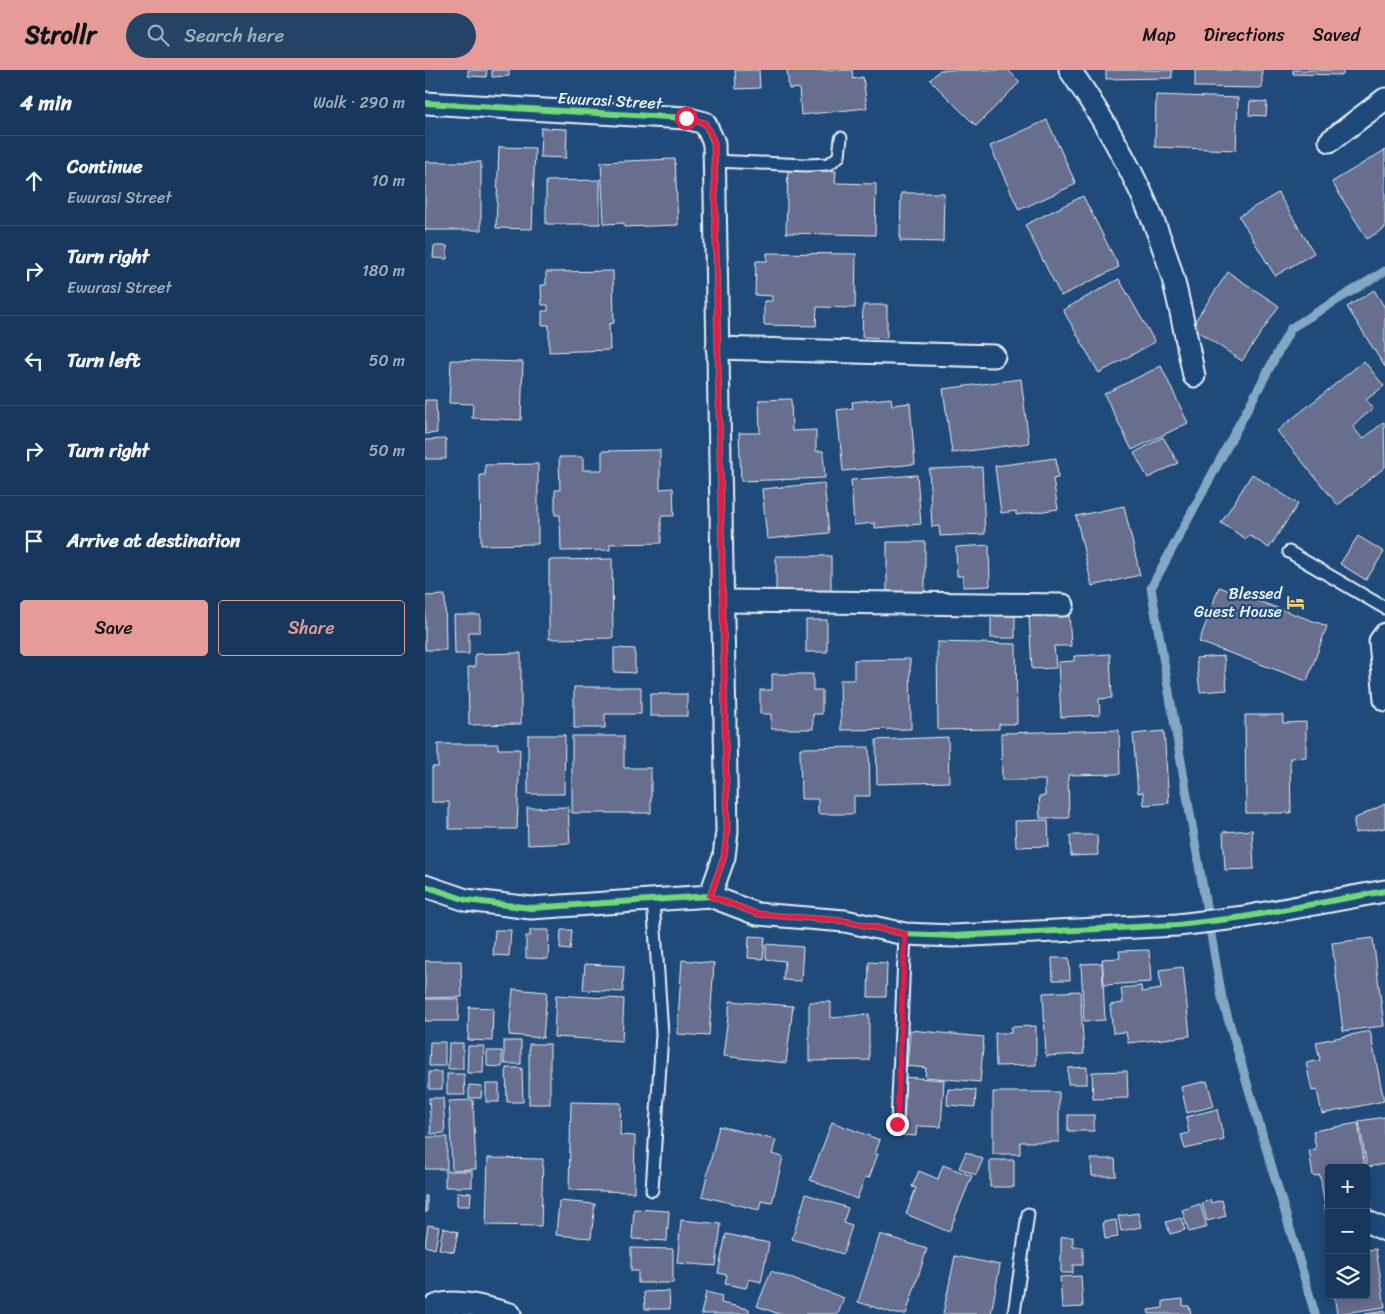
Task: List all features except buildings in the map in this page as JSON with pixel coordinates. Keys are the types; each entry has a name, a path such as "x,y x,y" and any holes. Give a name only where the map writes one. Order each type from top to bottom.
{"street":[{"path":"1070,70 1092,102 1153,220 1172,275 1194,376"},
{"path":"1330,141 1385,99"},
{"name":"Ewurasi Street","path":"425,103 686,118 705,123 714,142 717,348 725,602 727,831 724,857 710,896"},
{"path":"717,348 994,356"},
{"path":"725,602 1063,605"},
{"path":"1385,634 1380,641 1385,700"},
{"path":"425,886 466,900 531,908 710,896 757,914 845,921 905,934 953,936 1178,925 1244,917 1385,891"},
{"path":"1370,1223 1385,1230"},
{"path":"426,1314 428,1310 444,1304 469,1303 510,1314"}],"lane":[{"path":"714,161 807,166 829,164 839,156 841,138"},
{"path":"1289,552 1385,608"},
{"path":"653,899 662,1034 653,1190"},
{"path":"897,1124 905,934"},
{"path":"1014,1314 1028,1214"}],"waterway":[{"path":"1315,1314 1222,998 1151,588 1291,328 1385,271"}],"cycle path":[{"path":"425,103 686,118 705,123 714,143 727,831 724,857 710,896"},
{"path":"425,886 466,900 531,908 710,896 757,914 845,921 905,934 953,936 1178,925 1244,917 1385,891"}],"place":[{"name":"Blessed Guest House","path":"1296,602"}],"route":[{"path":"686,118 705,123 714,142 717,348 725,602 727,831 724,857 710,896 757,914 845,921 905,934 897,1124"}]}
